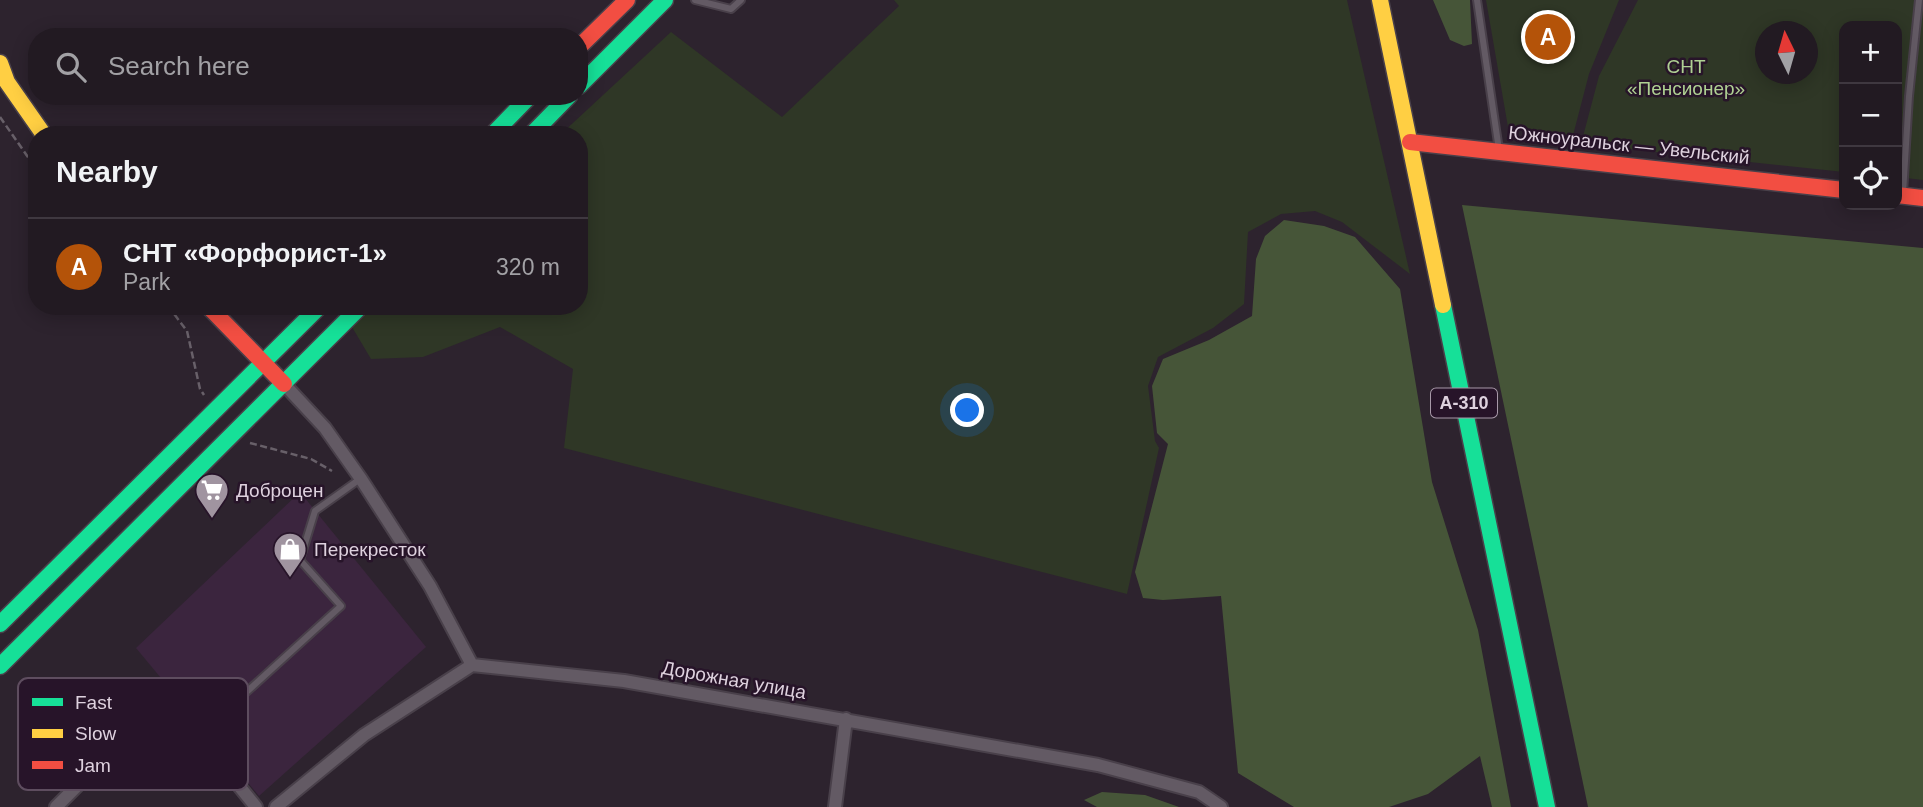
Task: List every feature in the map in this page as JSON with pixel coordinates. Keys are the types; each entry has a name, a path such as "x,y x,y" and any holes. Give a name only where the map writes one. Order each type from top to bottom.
{"main road":[{"path":"588,38 627,0"},
{"path":"588,77 665,0"},
{"name":"А-310","path":"1380,0 1547,807"},
{"path":"0,63 7,82 38,126"},
{"path":"501,126 521,105"},
{"path":"540,126 560,105"},
{"name":"Южноуральск — Увельский","path":"1410,142 1839,189"},
{"path":"1902,196 1923,198"},
{"path":"217,315 284,384"},
{"path":"0,624 311,315"},
{"path":"0,666 351,315"}],"street":[{"path":"276,807 364,735 472,665 430,586 361,478 326,428 284,384"},
{"name":"Дорожная улица","path":"472,665 624,681 1098,765 1199,792 1221,807"},
{"path":"835,807 846,719"},
{"path":"56,807 73,790"},
{"path":"242,790 256,807"}],"lane":[{"path":"695,0 731,9 741,0"},
{"path":"1477,0 1499,152"},
{"path":"1902,174 1919,0"},
{"path":"248,691 341,606 300,559 315,511 361,478"}],"path":[{"path":"0,117 28,157"}],"shaded area":[{"name":"Перекресток","path":"300,492 426,647 259,796 248,783 248,678 161,678 136,648"}],"green space":[{"path":"894,0 1347,0 1410,274 1342,222 1315,211 1281,214 1248,232 1244,304 1213,328 1158,357 1148,386 1155,441 1159,448 1127,594 564,448 573,369 500,327 423,357 371,359 352,327 365,315 588,315 588,126 570,126 671,32 782,117 899,6"},
{"path":"1433,0 1470,0 1472,44 1464,46 1450,40"},
{"path":"1486,0 1619,0 1589,74 1571,143 1508,127"},
{"name":"СНТ «Пенсионер»","path":"1638,0 1923,0 1923,180 1902,178 1902,21 1839,21 1839,171 1581,144 1599,76"},
{"path":"1462,205 1923,248 1923,807 1588,807"},
{"path":"1284,220 1324,226 1355,237 1400,289 1432,482 1478,630 1511,807 1492,807 1480,756 1428,794 1389,807 1294,807 1238,773 1221,596 1163,600 1143,598 1135,572 1168,444 1157,433 1152,386 1163,359 1209,340 1252,316 1256,259 1265,236"},
{"path":"1102,792 1145,795 1179,807 1097,807 1084,800"}],"traffic: fast":[{"path":"588,77 665,0"},
{"path":"501,126 521,105"},
{"path":"540,126 560,105"},
{"path":"1443,305 1547,807"},
{"path":"0,624 311,315"},
{"path":"0,666 352,315"}],"traffic: slow":[{"path":"1380,0 1443,305"},
{"path":"0,63 7,82 38,126"}],"traffic: jam":[{"path":"588,38 627,0"},
{"path":"1410,142 1839,189"},
{"path":"1902,196 1923,198"},
{"path":"217,315 284,384"}],"place":[{"name":"СНТ «Форфорист-1»","path":"1548,37"},
{"name":"Доброцен","path":"212,520"},
{"name":"Перекресток","path":"290,579"}]}
